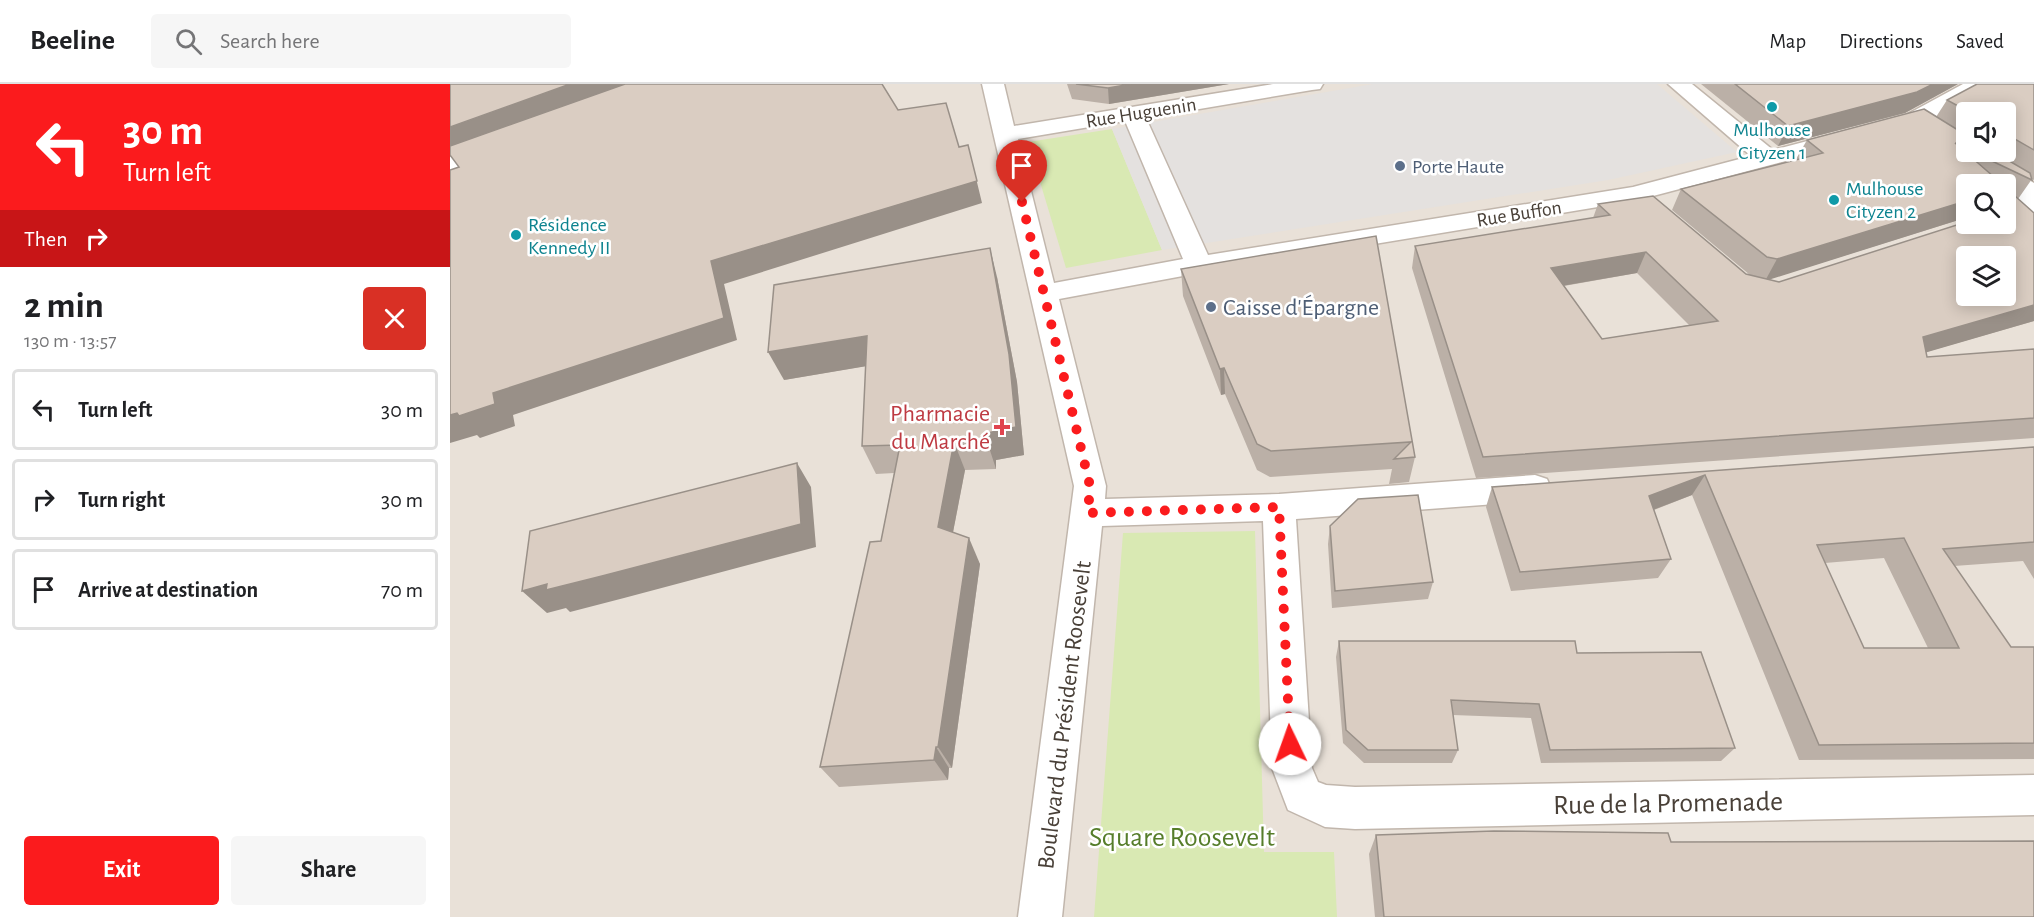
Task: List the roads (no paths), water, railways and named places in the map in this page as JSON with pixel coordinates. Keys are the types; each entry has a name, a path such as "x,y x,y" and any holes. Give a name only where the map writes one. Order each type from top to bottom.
{"street":[{"name":"Boulevard du Président Roosevelt","path":"993,84 1090,486 1040,917"},
{"name":"Rue Huguenin","path":"1006,134 1312,84"},
{"path":"1679,84 1769,159"},
{"name":"Rue Buffon","path":"1045,293 1199,265 1634,194 1769,159 1923,125 1979,84"},
{"path":"1133,114 1199,265"},
{"path":"450,165 514,141"},
{"path":"1983,162 2003,174"},
{"path":"2016,182 2027,189 2032,207 2016,213"},
{"path":"1634,194 1659,216"},
{"path":"1088,513 1279,507 1562,486"},
{"name":"Rue de la Promenade","path":"1279,507 1292,768 1303,796 1325,806 2034,795"}],"place":[{"name":"Mulhouse Cityzen 1","path":"1772,107"},
{"name":"Porte Haute","path":"1400,166"},
{"name":"Mulhouse Cityzen 2","path":"1834,200"},
{"name":"Résidence Kennedy II","path":"516,235"},
{"name":"Caisse d'Épargne","path":"1211,307"},
{"name":"Pharmacie du Marché","path":"1002,427"}],"park label":[{"name":"Square Roosevelt","path":"1182,836"}]}
